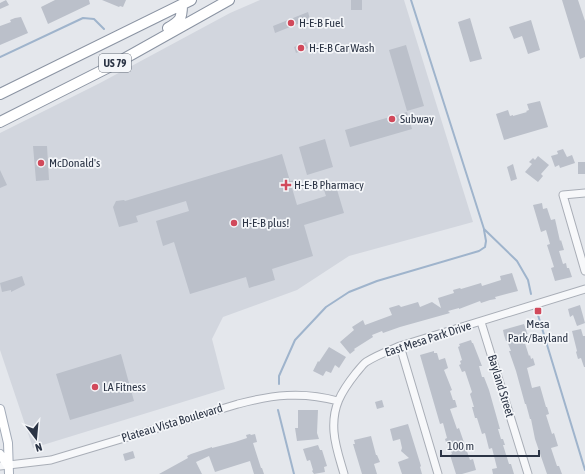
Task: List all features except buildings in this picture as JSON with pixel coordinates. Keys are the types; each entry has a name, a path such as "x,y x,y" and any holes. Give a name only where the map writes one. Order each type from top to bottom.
{"highway":[{"name":"US 79","path":"0,94 191,0"},
{"name":"US 79","path":"0,122 113,65 229,0"},
{"path":"113,65 116,56 176,23 182,16 182,5"}],"main road":[{"path":"0,409 8,443 4,469"},
{"path":"0,454 4,469"}],"street":[{"path":"585,193 563,194 585,271"},
{"name":"East Mesa Park Drive","path":"344,474 336,447 334,432 335,414 338,401 347,385 365,363 400,346 482,322 585,289"},
{"name":"Bayland Street","path":"482,322 528,474"},
{"path":"400,346 438,474"},
{"name":"Plateau Vista Boulevard","path":"4,469 51,460 258,399 280,395 303,394 322,396 338,401"}],"shaded area":[{"path":"260,0 404,0 473,222 349,256 297,290 223,317 212,339 225,389 33,448 0,350 0,133 100,83 230,13"}],"waterway":[{"path":"411,0 484,229 517,261 528,280 531,294"},
{"path":"0,57 83,18 94,19 104,29"},
{"path":"279,384 279,376 295,340 326,307 349,292 377,281 479,251 485,247 486,241 484,230"},
{"path":"538,315 585,470"},
{"path":"278,410 294,474"}],"place":[{"name":"H-E-B Fuel","path":"291,23"},
{"name":"H-E-B Car Wash","path":"301,48"},
{"name":"Subway","path":"392,119"},
{"name":"McDonald's","path":"41,163"},
{"name":"H-E-B Pharmacy","path":"286,185"},
{"name":"H-E-B plus!","path":"234,223"},
{"name":"Mesa Park/Bayland","path":"538,311"},
{"name":"LA Fitness","path":"95,387"}]}
